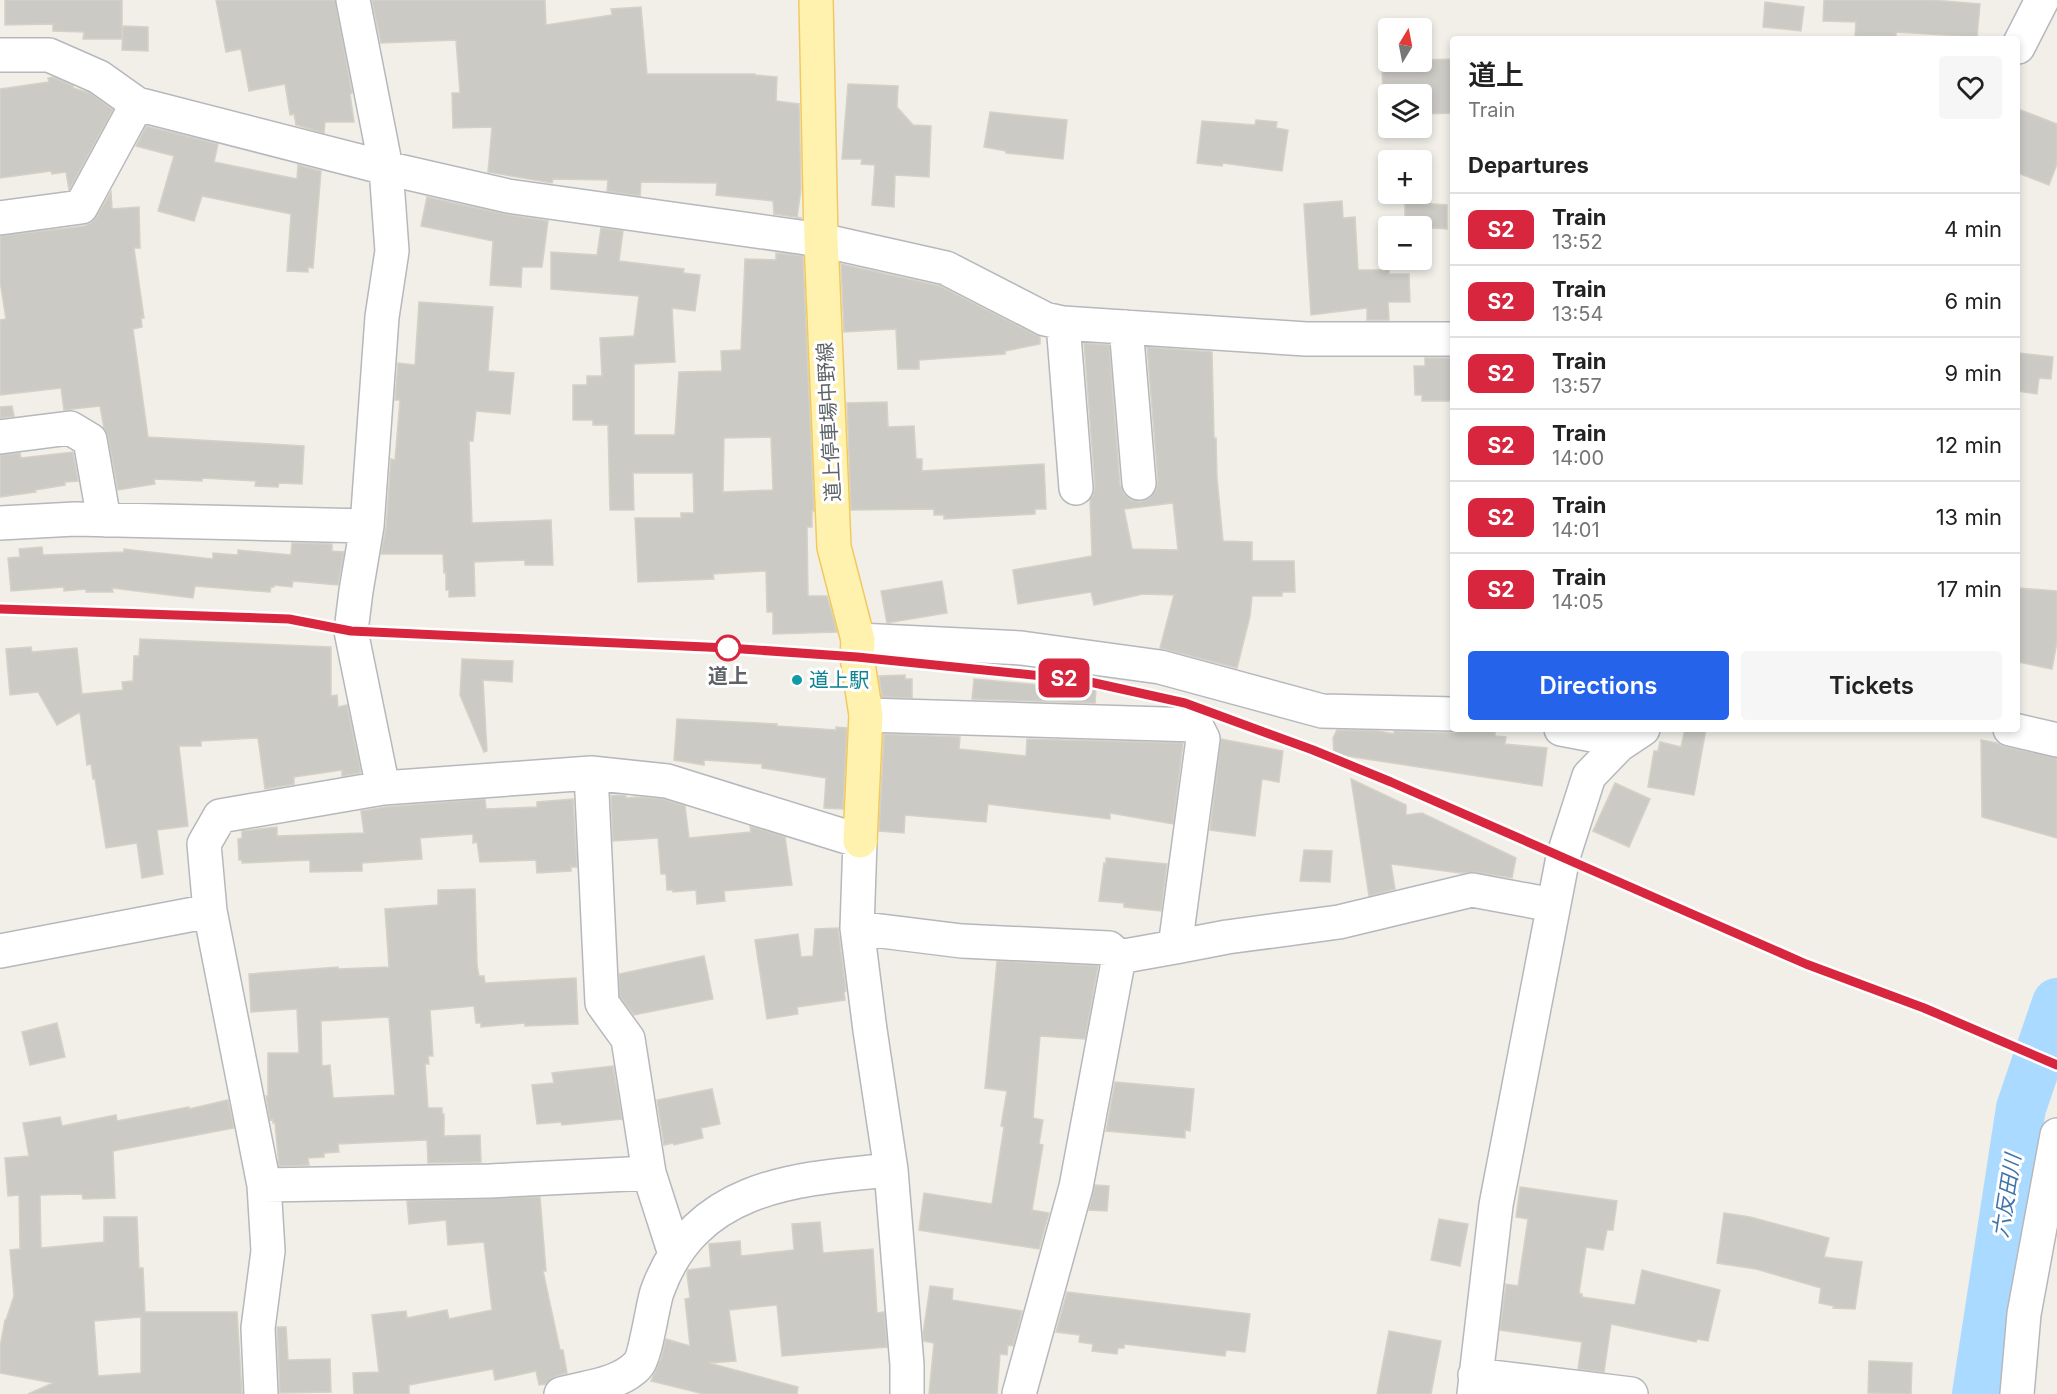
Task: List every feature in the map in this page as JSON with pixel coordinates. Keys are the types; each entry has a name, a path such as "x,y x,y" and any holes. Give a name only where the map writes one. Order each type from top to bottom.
{"main road":[{"name":"道上停車場中野線","path":"816,0 821,240 834,547 858,640 857,657 866,716 860,841"}],"street":[{"path":"353,0 386,168 392,251 382,317 367,526 351,631 383,789"},
{"path":"2020,43 2043,0"},
{"path":"0,55 49,55 99,77 137,104 386,168 508,196 821,240 946,268 1045,319 1063,323 1306,339 1450,339"},
{"path":"0,218 81,207 137,104"},
{"path":"1063,323 1076,488"},
{"path":"1126,327 1139,483"},
{"path":"0,437 70,428 90,440 104,520"},
{"path":"0,523 75,519 367,526"},
{"path":"858,640 1021,648 1160,667 1322,711 1450,714"},
{"path":"866,716 1196,725 1203,738 1175,947"},
{"path":"2020,731 2057,740"},
{"path":"1576,732 1598,736 1631,737"},
{"path":"1631,737 1589,776 1563,857 1496,1205 1474,1384 1631,1394"},
{"path":"591,773 602,1003 628,1039 649,1173 675,1254"},
{"path":"261,1394 258,1328 268,1251 264,1185 210,911 204,844 220,816 383,789 591,773 668,781 860,841 857,928 891,1170 907,1365 907,1394"},
{"path":"1119,957 1227,937 1339,922 1472,890 1553,905"},
{"path":"0,951 210,911"},
{"path":"857,928 962,941 1109,948 1119,957"},
{"path":"1018,1394 1076,1187 1119,957"},
{"path":"2017,1394 2024,1314 2057,1135"},
{"path":"561,1394 623,1377 639,1364 657,1292 675,1254 699,1225 728,1205 753,1192 820,1177 891,1170"},
{"path":"264,1185 490,1180 649,1173"}],"building":[{"path":"5,0 122,0 122,39 83,39 84,32 53,31 53,24 5,25"},
{"path":"216,0 335,0 352,93 350,94 354,122 325,122 324,133 296,125 294,114 290,115 285,84 249,91 241,49 226,52"},
{"path":"372,0 545,0 546,25 612,15 611,9 641,7 647,74 755,74 777,77 776,101 799,104 801,189 797,217 774,214 773,201 716,195 717,183 641,182 640,196 607,191 608,180 553,179 552,183 488,172 492,127 453,128 452,93 460,93 456,40 381,43"},
{"path":"1824,0 1932,0 1980,4 1977,36 1896,32 1896,36 1855,36 1856,22 1823,21"},
{"path":"1765,2 1804,7 1801,31 1763,27"},
{"path":"123,26 148,27 148,51 122,50"},
{"path":"1450,59 1450,113 1432,114 1432,84 1383,84 1382,72 1432,72 1432,60"},
{"path":"53,77 73,88 90,93 113,110 69,190 66,172 52,174 51,171 0,178 0,89 49,82 48,78"},
{"path":"848,84 898,86 897,107 913,125 931,126 929,177 895,175 894,207 872,205 875,165 861,164 862,159 842,159"},
{"path":"2020,110 2057,124 2057,164 2049,185 2020,174"},
{"path":"990,112 1067,120 1063,159 1006,153 1006,151 984,147"},
{"path":"1256,120 1277,122 1276,128 1288,130 1282,171 1223,163 1222,166 1197,163 1202,121 1255,125"},
{"path":"146,126 218,144 214,162 297,179 298,165 321,171 313,268 308,267 308,272 287,271 291,214 202,196 194,221 158,211 174,156 136,146"},
{"path":"111,192 112,209 139,207 140,248 134,248 144,318 141,318 142,327 133,329 148,437 304,446 302,484 279,483 278,487 255,486 256,481 202,478 202,481 154,479 155,484 118,490 100,406 64,410 61,388 0,395 0,320 6,319 0,281 0,236 84,226 91,223 97,216"},
{"path":"427,197 548,221 542,267 522,267 521,287 490,285 493,241 421,226"},
{"path":"1342,201 1343,218 1355,217 1358,270 1389,270 1389,274 1409,274 1410,302 1388,302 1389,320 1367,320 1367,308 1311,315 1304,204"},
{"path":"1405,204 1447,205 1447,229 1432,228 1432,216 1405,216"},
{"path":"601,228 623,231 619,261 684,269 683,273 700,275 695,311 672,308 675,362 634,364 634,435 675,435 679,372 722,371 721,351 741,350 745,259 776,260 776,253 803,256 814,511 812,511 812,527 807,527 808,596 827,596 837,632 773,634 773,612 767,612 766,571 713,574 714,579 638,582 635,518 681,518 681,513 694,513 693,473 633,473 634,510 610,510 608,425 593,425 593,420 573,420 573,385 587,385 587,376 602,376 600,338 634,336 639,296 551,289 551,252 597,255","holes":["771,437 773,490 723,492 724,438"]},
{"path":"841,264 940,286 1040,337 1040,344 1005,351 1005,354 919,360 919,369 898,369 896,329 844,332"},
{"path":"419,302 493,307 488,371 514,373 510,414 476,411 473,441 469,441 472,523 551,520 553,565 525,565 525,560 474,562 475,596 449,597 449,590 446,590 443,554 381,554 386,527 391,459 395,460 400,400 395,400 398,363 415,365"},
{"path":"1084,343 1109,345 1120,485 1124,494 1131,500 1140,502 1150,498 1156,490 1158,481 1147,347 1212,352 1214,438 1216,438 1223,541 1252,542 1252,561 1294,561 1295,592 1282,592 1282,596 1252,596 1250,616 1237,668 1160,648 1174,595 1143,594 1094,605 1091,592 1018,604 1013,570 1092,556 1090,499 1095,487","holes":["1173,503 1178,550 1132,549 1124,509"]},
{"path":"2020,353 2053,357 2051,379 2039,378 2037,394 2020,391"},
{"path":"1425,358 1450,358 1450,401 1422,401 1422,395 1415,395 1414,366 1425,366"},
{"path":"887,402 888,427 914,426 916,459 922,459 922,471 1044,464 1046,509 1035,509 1035,514 944,519 944,515 934,515 934,509 851,510 847,403"},
{"path":"12,406 14,416 0,418 0,407"},
{"path":"73,452 78,481 65,482 65,485 35,490 36,492 0,497 0,455 20,453 21,458"},
{"path":"292,543 332,544 332,551 344,552 338,585 293,581 292,587 274,585 270,592 195,586 193,598 112,588 113,592 86,592 86,589 64,591 64,587 11,591 8,558 20,557 19,549 42,547 43,555 124,552 124,549 213,559 213,553 238,555 238,550 291,555"},
{"path":"942,581 947,613 887,623 881,591"},
{"path":"2020,588 2057,591 2057,642 2052,669 2020,662"},
{"path":"140,639 331,647 331,696 337,695 338,707 347,705 361,773 342,776 342,770 294,777 294,784 265,789 258,738 201,741 201,746 179,746 188,826 157,830 163,874 142,878 137,843 106,848 95,779 93,779 91,764 87,765 80,712 57,725 38,692 10,695 6,649 31,647 32,652 77,648 82,694 123,690 122,682 133,681 134,656 139,656"},
{"path":"462,659 513,661 512,682 483,680 487,751 484,752 460,695"},
{"path":"905,675 905,679 912,679 912,698 882,697 879,676"},
{"path":"974,679 1096,690 1095,703 972,699"},
{"path":"677,719 777,724 777,726 836,730 836,727 847,728 843,809 824,808 826,778 762,768 762,764 704,760 704,765 674,760"},
{"path":"1337,730 1379,731 1394,734 1394,731 1495,732 1495,736 1506,737 1505,744 1547,748 1542,786 1334,754 1333,738"},
{"path":"1684,732 1705,732 1694,795 1648,787 1654,751 1658,751 1660,742 1681,747"},
{"path":"884,734 960,737 959,749 1026,756 1027,739 1183,743 1173,824 1110,813 1110,819 988,804 986,822 905,815 904,833 879,831"},
{"path":"1221,739 1283,751 1279,782 1262,779 1255,836 1210,830"},
{"path":"1981,740 2057,758 2057,838 1982,817"},
{"path":"1351,779 1406,805 1406,815 1422,813 1516,858 1512,878 1391,864 1395,889 1369,896"},
{"path":"1615,783 1650,799 1629,847 1593,831"},
{"path":"611,796 626,796 626,798 663,799 685,806 689,838 751,832 750,826 785,837 792,885 724,891 725,901 697,904 696,890 673,892 673,890 667,890 666,874 661,874 658,838 613,841"},
{"path":"485,799 486,809 537,807 537,802 573,799 577,867 571,867 571,871 537,873 536,860 480,862 477,842 473,843 473,834 420,838 422,859 362,863 362,871 310,872 310,860 242,863 242,860 239,860 238,839 242,838 242,831 277,827 277,836 364,833 361,811"},
{"path":"1304,850 1332,851 1330,882 1300,881"},
{"path":"1106,858 1167,864 1161,911 1124,907 1124,903 1099,901"},
{"path":"475,889 477,965 479,976 484,976 485,983 576,978 578,1024 525,1026 525,1023 481,1027 481,1023 476,1023 474,1006 430,1010 433,1056 428,1056 429,1064 425,1064 428,1108 442,1108 444,1136 480,1135 481,1162 428,1163 427,1140 338,1144 339,1152 324,1153 324,1157 308,1158 309,1165 279,1166 275,1123 273,1119 270,1120 266,1096 268,1096 268,1053 299,1053 297,1009 251,1012 249,974 338,967 338,969 389,967 385,909 438,905 438,890","holes":["389,1017 395,1095 333,1098 330,1065 322,1066 321,1021"]},
{"path":"838,928 846,991 844,992 845,1000 797,1007 798,1014 767,1019 755,940 798,934 801,957 813,956 815,929"},
{"path":"704,956 713,999 634,1015 620,997 619,974"},
{"path":"997,961 1098,966 1085,1039 1040,1036 1033,1118 1043,1120 1039,1144 1043,1145 1032,1210 1049,1213 1039,1249 919,1230 924,1193 992,1204 1007,1091 985,1088"},
{"path":"57,1023 65,1057 30,1065 22,1032"},
{"path":"613,1066 622,1119 562,1125 561,1122 537,1124 532,1085 554,1083 552,1073"},
{"path":"1115,1082 1194,1089 1190,1131 1185,1130 1185,1138 1106,1131"},
{"path":"712,1089 720,1124 701,1128 703,1138 664,1145 657,1100"},
{"path":"228,1100 234,1128 113,1151 115,1198 83,1199 82,1194 40,1195 41,1248 104,1242 104,1217 137,1217 139,1268 143,1268 145,1312 237,1312 242,1394 28,1394 53,1383 0,1373 0,1347 5,1320 14,1296 10,1250 20,1249 19,1195 8,1196 5,1158 29,1156 23,1123 60,1117 62,1126 116,1115 117,1121 189,1107 189,1109","holes":["141,1317 141,1373 98,1376 94,1321"]},
{"path":"1095,1185 1109,1186 1107,1211 1089,1210"},
{"path":"1520,1187 1617,1201 1613,1230 1607,1230 1603,1250 1586,1247 1579,1293 1582,1297 1635,1305 1642,1270 1720,1290 1708,1341 1697,1339 1696,1342 1611,1324 1604,1372 1578,1369 1582,1342 1500,1330 1506,1284 1518,1286 1528,1219 1516,1217"},
{"path":"540,1197 546,1271 543,1271 567,1373 556,1376 546,1384 539,1385 536,1371 495,1380 493,1369 409,1385 409,1394 354,1394 353,1373 379,1372 372,1315 406,1311 407,1318 447,1310 449,1319 492,1310 484,1242 448,1245 446,1220 409,1224 407,1201"},
{"path":"1724,1213 1750,1217 1829,1238 1824,1257 1862,1262 1855,1309 1833,1308 1834,1306 1819,1303 1821,1288 1756,1269 1717,1263"},
{"path":"1439,1219 1468,1224 1460,1266 1431,1260"},
{"path":"820,1222 823,1253 873,1249 877,1313 884,1312 887,1347 782,1356 777,1305 729,1310 736,1361 709,1363 798,1387 797,1394 704,1394 651,1381 661,1359 666,1339 690,1346 685,1299 690,1298 687,1274 688,1270 711,1267 709,1244 740,1241 741,1256 794,1250 792,1224"},
{"path":"930,1286 953,1289 952,1300 1022,1311 1013,1346 1008,1345 1007,1355 1000,1354 997,1394 929,1394 934,1343 924,1341 923,1334"},
{"path":"1067,1292 1250,1314 1245,1352 1226,1350 1225,1356 1124,1344 1124,1348 1118,1348 1117,1354 1092,1351 1093,1344 1079,1342 1080,1335 1056,1332"},
{"path":"277,1327 286,1327 288,1360 330,1359 331,1392 280,1393"},
{"path":"1389,1331 1441,1341 1431,1394 1377,1394"},
{"path":"1869,1361 1912,1363 1911,1394 1868,1393"}],"waterway":[{"name":"六反田川","path":"1977,1394 2021,1108 2057,1003"}],"railway":[{"path":"0,609 289,619 351,631 728,648 857,657 1081,680 1185,703 1313,750 1391,782 1806,964 1924,1008 2057,1065"}],"train":[{"name":"S2","path":"0,609 289,619 351,631 728,648 857,657 1081,680 1185,703 1313,750 1391,782 1806,964 1924,1008 2057,1065"}],"place":[{"name":"道上","path":"728,648"},
{"name":"道上駅","path":"797,680"}]}
